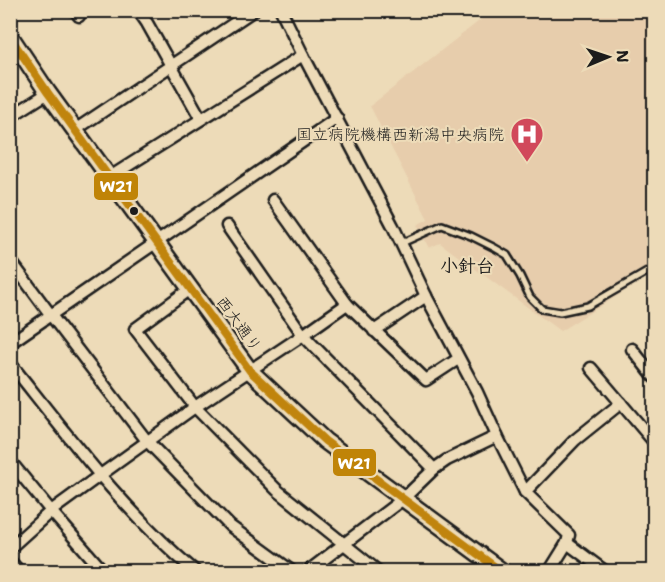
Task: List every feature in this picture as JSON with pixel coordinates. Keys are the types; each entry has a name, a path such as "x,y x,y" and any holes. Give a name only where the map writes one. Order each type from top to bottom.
{"street":[{"path":"138,10 201,119"},
{"path":"75,130 254,10"},
{"path":"284,12 303,55 402,243 426,296 477,392 496,436 525,492 569,536 549,572"},
{"name":"西大通り","path":"10,36 48,93 250,371 325,441 502,572"},
{"path":"110,177 303,55"},
{"path":"10,117 48,93"},
{"path":"10,343 337,118"},
{"path":"273,200 347,304 426,380 458,358"},
{"path":"226,226 303,336 434,469"},
{"path":"10,260 147,441 230,526 293,572"},
{"path":"190,288 135,329 195,407 278,490 379,572"},
{"path":"374,331 426,296"},
{"path":"10,548 51,511 147,441 347,304"},
{"path":"632,348 654,377"},
{"path":"10,363 99,476 145,526 196,572"},
{"path":"591,368 654,442"},
{"path":"525,492 576,440 621,403"},
{"path":"307,572 403,500 434,469 447,460 496,436"},
{"path":"10,461 104,572"},
{"path":"567,543 606,572"},
{"path":"10,561 20,572"}],"lane":[{"path":"402,243 442,225 471,236 507,255 530,297 542,309 560,312 588,306 654,268"}],"shaded area":[{"name":"国立病院機構西新潟中央病院","path":"492,11 654,11 654,273 560,331 440,243 429,248 417,225 428,219 370,106"}],"transit line":[{"name":"W21","path":"10,37 48,93 250,371 325,441 502,572"}],"place":[{"name":"国立病院機構西新潟中央病院","path":"527,163"}],"district":[{"name":"小針台","path":"467,266"}]}
